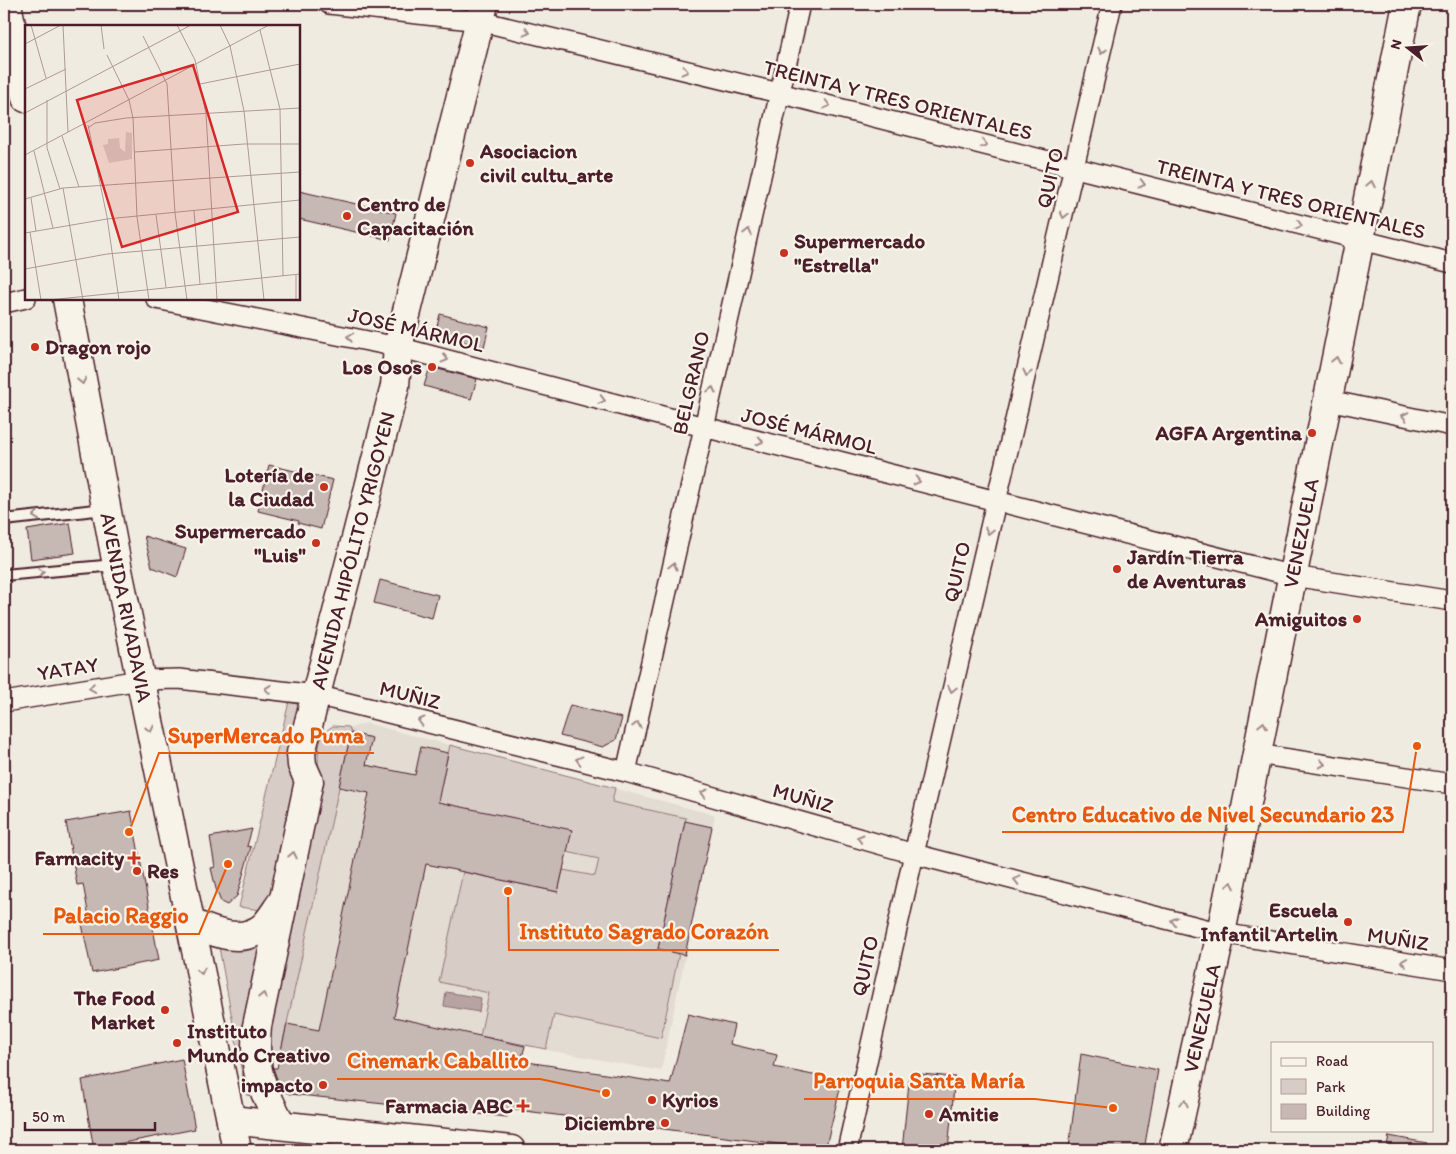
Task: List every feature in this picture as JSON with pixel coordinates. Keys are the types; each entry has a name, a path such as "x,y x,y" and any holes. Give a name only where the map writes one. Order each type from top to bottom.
{"main road":[{"path":"7,4 25,93"},
{"name":"VENEZUELA","path":"1173,1150 1221,932 1407,4"},
{"name":"AVENIDA HIPÓLITO YRIGOYEN","path":"281,1124 258,1078 255,1047 257,1026 282,902 309,781 301,759 395,386 398,347 482,12"},
{"name":"AVENIDA RIVADAVIA","path":"66,300 140,680 237,1150"},
{"path":"191,923 224,936 243,935 255,932 264,926 282,902"},
{"path":"231,1120 511,1150"}],"street":[{"name":"TREINTA Y TRES ORIENTALES","path":"329,4 482,12 779,93 1452,263"},
{"name":"BELGRANO","path":"626,772 800,4"},
{"name":"QUITO","path":"847,1150 996,502 1076,167 1112,4"},
{"path":"4,303 25,298"},
{"name":"JOSÉ MÁRMOL","path":"161,300 398,347 996,502 1293,576 1452,601"},
{"path":"1328,400 1452,426"},
{"name":"MUÑIZ","path":"140,680 179,679 316,695 626,772 914,854 1221,932 1452,970"},
{"name":"YATAY","path":"4,702 140,680"},
{"path":"1257,754 1452,784"}],"lane":[{"path":"4,520 107,509"},
{"path":"4,575 117,565"}],"shaded area":[{"path":"366,723 715,815 661,1071 525,1046 507,1117 370,1103 378,1065 282,1047 351,728"},
{"path":"446,992 481,998 479,1012 444,1006"}],"green space":[{"path":"289,702 301,705 298,772 271,901 261,910 239,907"},
{"path":"333,726 349,727 351,733 280,1055 260,1050 318,772 319,746 323,735"},
{"path":"450,745 615,788 612,802 686,818 658,949 679,953 661,1038 554,1015 546,1049 480,1036 489,993 439,982 463,872 558,892 563,870 595,876 599,859 567,852 426,799 441,786"},
{"path":"269,938 258,1096 246,1095 219,947"}],"building":[{"name":"Centro de Capacitación","path":"300,191 396,213 390,240 300,219"},
{"path":"440,314 489,327 484,347 435,335"},
{"path":"430,367 477,379 471,399 424,386"},
{"path":"269,465 333,480 321,529 298,523 299,521 258,511"},
{"path":"70,523 75,553 31,559 27,530"},
{"path":"144,536 186,549 177,577 152,567"},
{"path":"380,580 438,595 432,618 374,603"},
{"path":"570,705 622,718 616,740 603,747 560,736"},
{"path":"351,733 372,738 366,765 415,775 421,747 448,753 438,802 572,830 558,892 426,864 394,1017 525,1046 521,1061 670,1084 688,1014 734,1025 730,1044 777,1055 774,1067 842,1081 825,1150 510,1109 507,1117 290,1094 281,1090 273,1068 277,1068 287,1024 319,1030 369,793 339,787"},
{"path":"131,811 159,960 92,973 81,919 89,917 83,884 77,885 66,822"},
{"path":"685,821 712,827 685,955 658,949"},
{"path":"252,829 247,846 251,847 237,896 227,905 221,902 216,889 211,868 215,867 210,837"},
{"path":"1081,1054 1158,1070 1144,1150 1077,1150 1077,1147 1069,1147"},
{"path":"182,1059 195,1129 118,1144 119,1150 94,1150 82,1080"},
{"name":"Amitie","path":"910,1073 955,1077 948,1150 902,1150"},
{"path":"1389,1136 1427,1143 1426,1150 1386,1150"}],"place":[{"name":"Asociacion civil cultu_arte","path":"470,163"},
{"name":"Centro de Capacitación","path":"347,216"},
{"name":"Supermercado \"Estrella\"","path":"784,253"},
{"name":"Dragon rojo","path":"35,347"},
{"name":"Los Osos","path":"432,367"},
{"name":"AGFA Argentina","path":"1312,433"},
{"name":"Lotería de la Ciudad","path":"324,487"},
{"name":"Supermercado \"Luis\"","path":"316,543"},
{"name":"Jardín Tierra de Aventuras","path":"1117,569"},
{"name":"Amiguitos","path":"1357,619"},
{"name":"Centro Educativo de Nivel Secundario 23","path":"1417,746"},
{"name":"SuperMercado Puma","path":"129,832"},
{"name":"Farmacity","path":"134,858"},
{"name":"Palacio Raggio","path":"228,864"},
{"name":"Res","path":"137,871"},
{"name":"Instituto Sagrado Corazón","path":"508,891"},
{"name":"Escuela Infantil Artelin","path":"1348,922"},
{"name":"The Food Market","path":"165,1010"},
{"name":"Instituto Mundo Creativo","path":"177,1043"},
{"name":"impacto","path":"323,1085"},
{"name":"Cinemark Caballito","path":"606,1093"},
{"name":"Kyrios","path":"652,1100"},
{"name":"Farmacia ABC","path":"523,1106"},
{"name":"Parroquia Santa María","path":"1113,1108"},
{"name":"Amitie","path":"929,1114"},
{"name":"Diciembre","path":"665,1123"}]}
